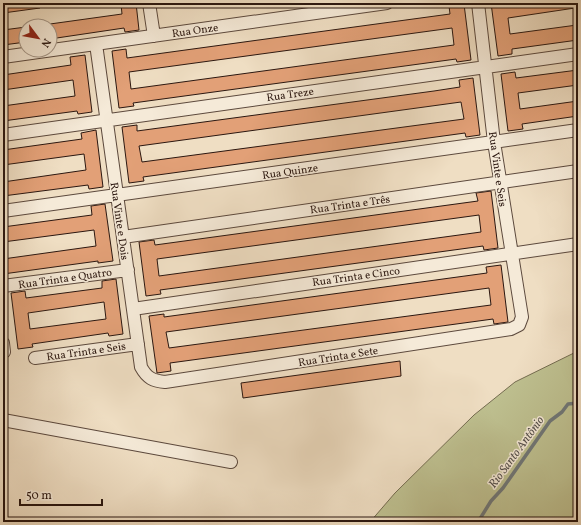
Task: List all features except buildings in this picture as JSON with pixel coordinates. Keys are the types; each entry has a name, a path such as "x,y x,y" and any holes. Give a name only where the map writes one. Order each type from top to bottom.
{"street":[{"path":"149,3 154,36"},
{"name":"Rua Onze","path":"3,57 387,3"},
{"name":"Rua Vinte e Seis","path":"478,3 494,142 510,254 522,317 519,325 511,329"},
{"name":"Rua Vinte e Dois","path":"96,44 141,367 144,373 156,382 165,382"},
{"name":"Rua Treze","path":"3,135 578,54"},
{"name":"Rua Quinze","path":"3,211 578,130"},
{"name":"Rua Trinta e Três","path":"123,237 578,171"},
{"name":"Rua Trinta e Cinco","path":"133,309 578,244"},
{"name":"Rua Trinta e Quatro","path":"3,286 128,270"},
{"name":"Rua Trinta e Sete","path":"165,382 511,329"},
{"name":"Rua Trinta e Seis","path":"35,358 138,344"},
{"path":"3,420 231,462"}],"green space":[{"path":"578,351 578,522 370,522 395,493 474,415 515,382"}],"waterway":[{"name":"Rio Santo Antônio","path":"478,522 491,501 503,488 550,421 562,412 568,404 578,403"}]}
